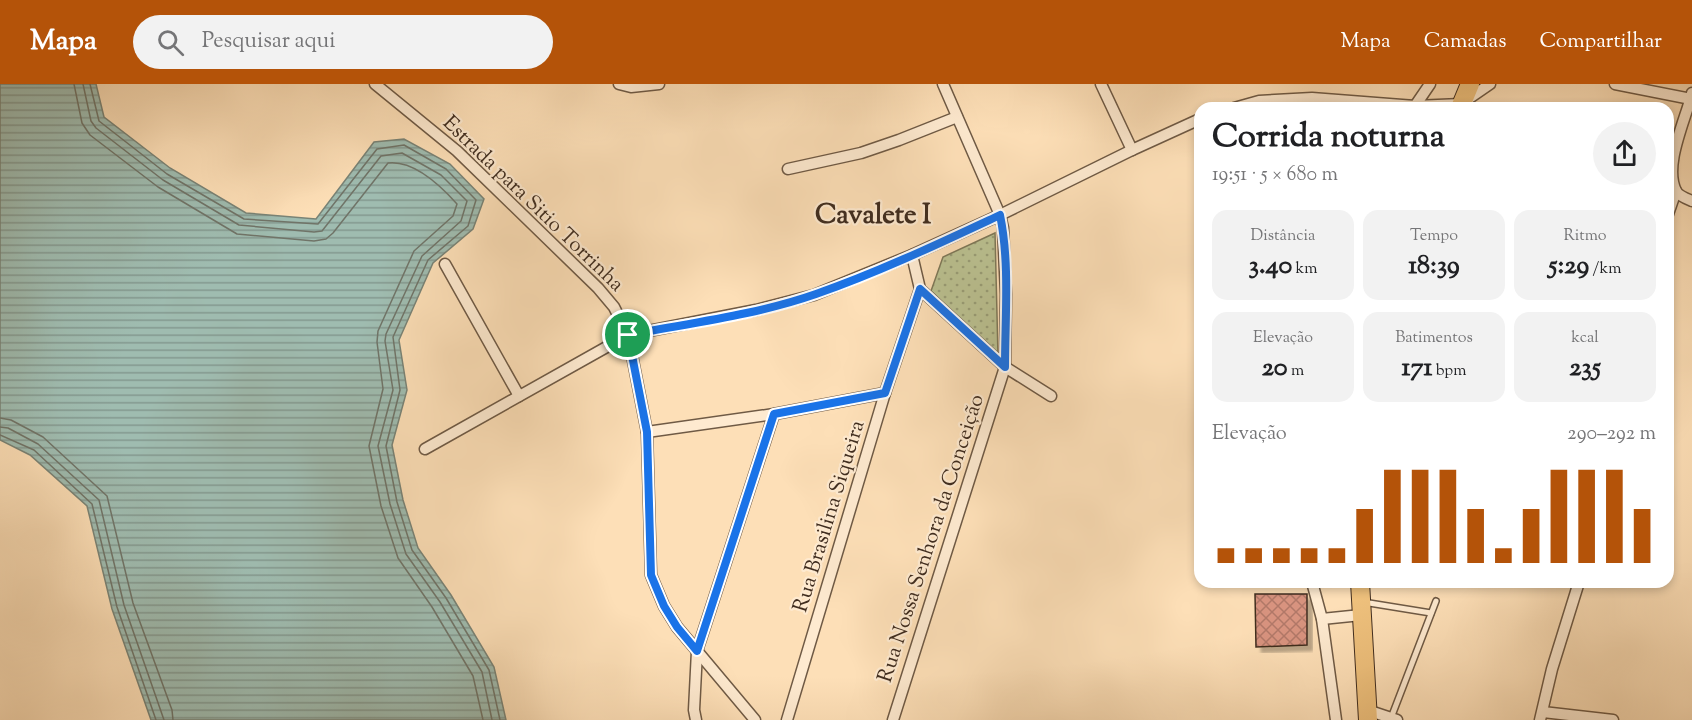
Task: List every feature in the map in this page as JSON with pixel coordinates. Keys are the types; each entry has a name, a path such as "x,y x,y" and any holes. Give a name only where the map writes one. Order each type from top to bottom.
{"highway":[{"path":"1463,102 1470,84"},
{"path":"1360,588 1367,715"}],"street":[{"name":"Estrada para Sitio Torrinha","path":"375,84 457,151 598,288 614,307 628,335 647,432 651,575 664,606 677,627 755,720"},
{"path":"620,84 631,87 653,85"},
{"name":"Rua Nossa Senhora da Conceição","path":"893,720 1005,367 1006,294 1003,228 1000,215 943,84"},
{"path":"1101,84 1132,150"},
{"path":"1418,102 1430,84"},
{"path":"1466,102 1490,84"},
{"path":"1615,84 1691,96 1674,154"},
{"path":"1255,102 1312,98 1364,102"},
{"path":"788,169 861,153 957,117"},
{"path":"425,449 628,335 756,310 814,295 912,255 1000,215 1194,122"},
{"path":"1674,174 1684,196 1674,207"},
{"path":"912,255 920,289 1005,367 1051,396"},
{"path":"444,264 519,396"},
{"name":"Rua Brasilina Siqueira","path":"787,720 885,393 920,289"},
{"path":"647,432 774,414 885,393"},
{"path":"696,720 694,710 697,651 774,414"},
{"path":"1314,588 1322,619 1336,720"},
{"path":"1577,588 1552,669 1542,716 1613,720"},
{"path":"1322,619 1361,609"},
{"path":"1367,715 1394,719"}],"lane":[{"path":"1394,719 1436,602"},
{"path":"1361,609 1431,613"}],"green space":[{"path":"995,233 998,356 931,291 943,257"}],"water":[{"path":"0,84 96,84 104,117 170,168 246,213 316,219 374,142 404,139 450,164 484,199 473,229 433,263 399,340 407,390 392,445 403,500 418,548 451,595 494,667 506,720 151,720 112,609 87,506 30,455 0,440"}],"building":[{"path":"1255,594 1307,594 1307,645 1256,647"}],"district":[{"name":"Cavalete I","path":"873,214"}],"route":[{"path":"1000,215 1003,228 1006,294 1005,367 920,289 885,393 774,414 697,651 677,627 664,606 651,575 647,432 628,335 756,310 814,295 912,255 1000,215"}]}
